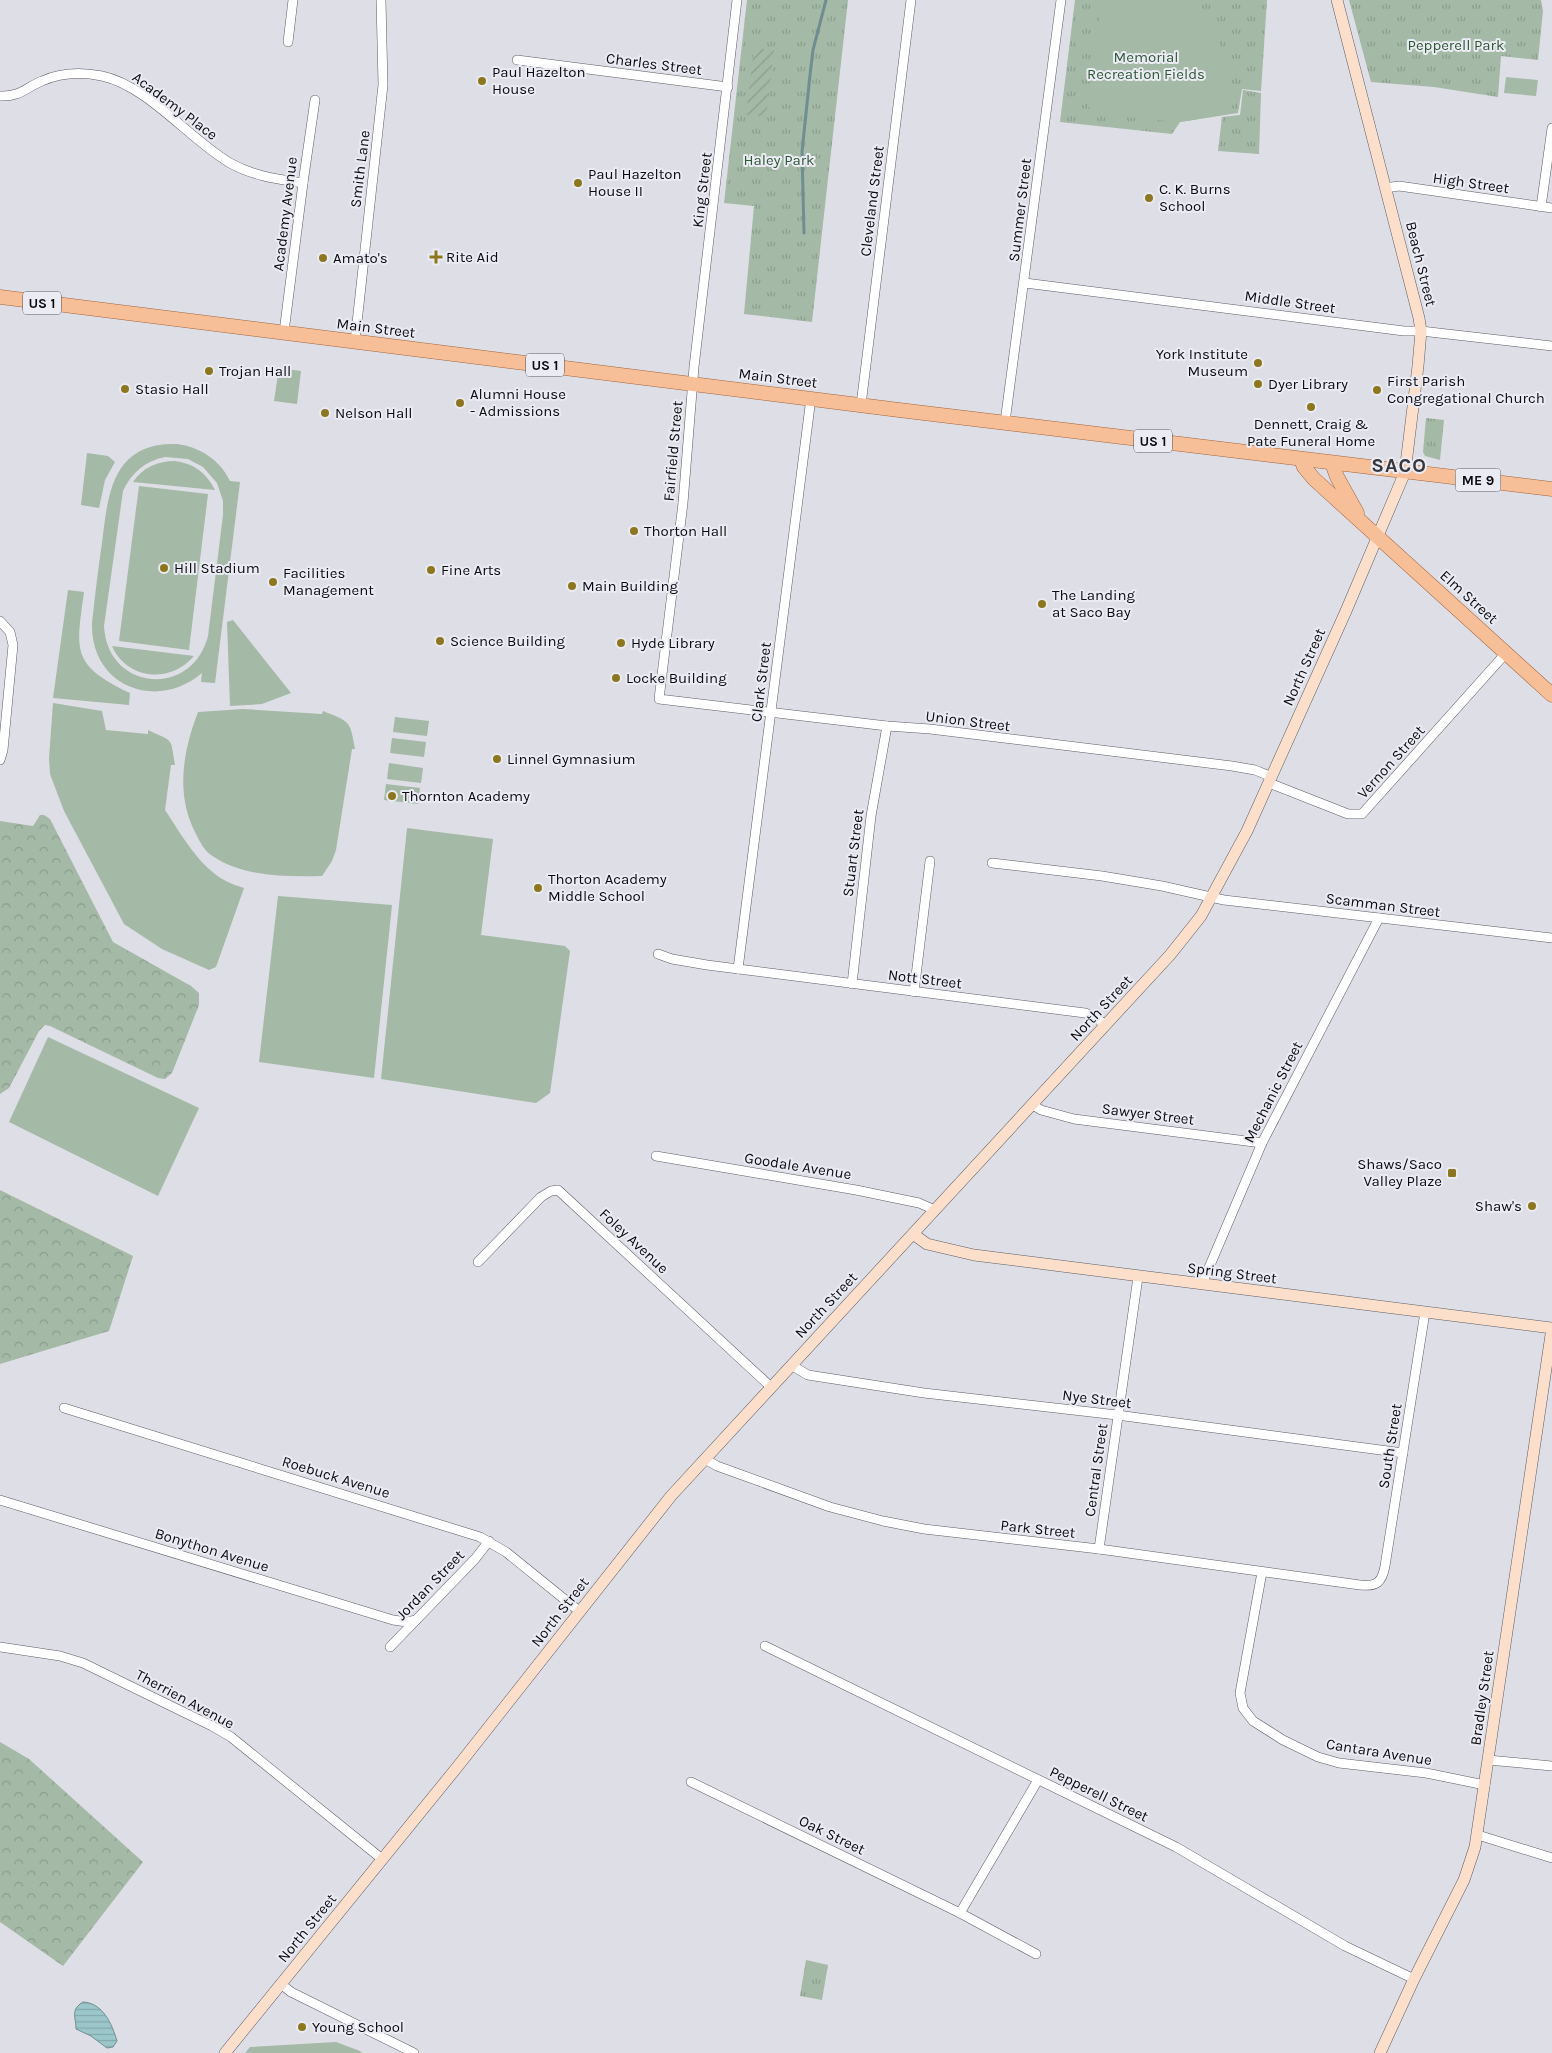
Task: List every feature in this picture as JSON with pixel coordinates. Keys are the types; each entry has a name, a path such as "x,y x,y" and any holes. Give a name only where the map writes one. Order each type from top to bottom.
{"main road":[{"name":"Beach Street","path":"1337,0 1410,278 1421,331 1405,472 1376,536"},
{"name":"Main Street","path":"0,297 860,405 1552,489"},
{"name":"Elm Street","path":"1302,459 1309,474 1363,525 1552,695"},
{"name":"Elm Street","path":"1332,463 1337,477 1363,525"},
{"name":"North Street","path":"226,2053 382,1860 665,1503 1182,942 1211,898 1247,831 1376,536"},
{"name":"Spring Street","path":"913,1234 927,1244 957,1252 1138,1277 1552,1328"},
{"name":"Bradley Street","path":"1380,2053 1414,1979 1464,1880 1473,1857 1478,1834 1552,1328"}],"street":[{"path":"288,42 293,0"},
{"name":"Smith Lane","path":"355,341 383,85 381,0"},
{"name":"King Street","path":"693,384 737,0"},
{"name":"Cleveland Street","path":"860,405 911,0"},
{"name":"Summer Street","path":"1005,422 1025,283 1061,0"},
{"name":"Charles Street","path":"517,60 728,87"},
{"name":"Academy Place","path":"0,96 18,95 35,84 57,76 82,74 110,78 135,91 230,163 262,176 303,182"},
{"name":"Academy Avenue","path":"284,332 315,100"},
{"path":"1541,207 1552,128"},
{"name":"High Street","path":"1385,188 1399,186 1552,208"},
{"name":"Middle Street","path":"1025,283 1404,331 1421,331 1552,346"},
{"name":"Fairfield Street","path":"658,698 683,503 693,384"},
{"name":"Clark Street","path":"738,969 811,398"},
{"path":"0,621 10,632 13,645 3,725 3,750 0,760"},
{"name":"Vernon Street","path":"1270,780 1348,814 1362,814 1506,653"},
{"name":"Union Street","path":"658,698 1232,766 1255,770 1270,780"},
{"name":"Stuart Street","path":"852,984 871,816 887,726"},
{"path":"914,992 930,861"},
{"name":"Scamman Street","path":"992,863 1102,876 1162,886 1211,898 1552,938"},
{"name":"Mechanic Street","path":"1202,1284 1262,1143 1379,918"},
{"name":"Nott Street","path":"658,954 691,963 1085,1013 1106,1025"},
{"name":"Sawyer Street","path":"1033,1105 1046,1112 1088,1121 1262,1143"},
{"name":"Goodale Avenue","path":"656,1156 856,1190 919,1203 935,1210"},
{"name":"Foley Avenue","path":"478,1262 542,1197 551,1191 558,1190 771,1387"},
{"name":"Central Street","path":"1099,1549 1138,1277"},
{"name":"South Street","path":"1378,1584 1386,1566 1425,1312"},
{"name":"Nye Street","path":"791,1365 808,1375 924,1393 1118,1415 1403,1453"},
{"name":"Roebuck Avenue","path":"64,1408 464,1530 489,1541 506,1552 580,1611"},
{"name":"Park Street","path":"705,1458 717,1466 818,1503 883,1521 924,1529 1099,1549 1366,1585 1378,1584"},
{"name":"Bonython Avenue","path":"0,1500 400,1622 416,1620"},
{"name":"Jordan Street","path":"390,1647 475,1559 489,1541"},
{"name":"Cantara Avenue","path":"1262,1572 1240,1693 1241,1705 1250,1718 1283,1740 1329,1760 1426,1774 1485,1785"},
{"name":"Therrien Avenue","path":"0,1646 60,1656 83,1663 212,1726 231,1737 382,1860"},
{"name":"Pepperell Street","path":"766,1646 1176,1846 1345,1946 1414,1979"},
{"path":"1488,1760 1552,1766"},
{"path":"960,1913 1038,1780"},
{"name":"Oak Street","path":"692,1782 960,1913 1036,1954"},
{"path":"1478,1834 1552,1858"},
{"path":"281,1984 291,1992 414,2053"}],"green space":[{"name":"Haley Park","path":"747,0 848,0 812,322 744,314 754,206 724,203"},
{"name":"Memorial Recreation Fields","path":"1075,0 1267,0 1261,91 1242,89 1238,113 1180,122 1172,134 1060,122"},
{"name":"Memorial Recreation Fields","path":"1101,0 1183,0 1205,23 1223,51 1232,83 1232,99 1228,114 1180,122 1093,114 1089,107 1089,102"},
{"name":"Pepperell Park","path":"1349,0 1541,0 1543,11 1538,60 1501,56 1498,97 1434,87 1371,82"},
{"path":"754,48 774,50 766,117 746,115"},
{"path":"1506,77 1538,80 1536,96 1504,93"},
{"path":"1243,90 1261,93 1259,154 1218,151 1222,117 1240,115"},
{"path":"279,368 301,371 297,404 274,401"},
{"path":"1426,418 1444,420 1440,460 1425,456 1423,452"},
{"path":"177,444 194,448 215,461 230,481 240,482 215,683 201,682 202,673 184,685 165,690 146,691 129,686 114,677 102,663 94,645 92,623 104,525 111,490 117,474 126,462 139,452 155,446","holes":["165,457 188,459 203,467 217,483 223,501 223,515 208,636 199,656 185,670 169,678 151,679 134,674 119,664 109,648 104,626 123,491 135,473 151,461"]},
{"path":"87,453 108,456 115,462 105,480 99,508 81,505"},
{"path":"175,461 188,464 199,470 215,490 133,482 141,472 151,466"},
{"name":"Hill Stadium","path":"139,486 208,494 189,650 119,641"},
{"path":"68,590 84,592 79,643 87,664 97,674 130,693 129,705 53,698"},
{"path":"233,620 291,693 262,704 230,706 227,622"},
{"path":"112,646 194,656 184,665 173,671 150,674 128,666"},
{"path":"53,703 102,711 106,730 148,734 148,730 170,741 175,765 171,765 165,810 191,849 207,867 226,881 244,888 216,967 209,970 162,949 124,924 64,811 50,774 49,758"},
{"path":"243,709 322,714 323,711 344,720 350,727 355,749 352,749 336,850 332,861 322,876 279,876 236,868 209,853 202,846 196,834 189,819 183,789 185,757 198,712"},
{"path":"395,717 429,721 427,736 393,732"},
{"path":"392,738 426,742 424,757 390,753"},
{"path":"389,763 423,768 421,783 387,779"},
{"path":"386,784 420,788 418,804 384,800"},
{"path":"40,815 50,819 113,942 191,986 199,993 199,1005 172,1073 165,1079 158,1078 45,1025 39,1031 9,1088 0,1094 0,821 33,826"},
{"path":"407,828 493,839 481,935 565,946 570,951 550,1093 536,1103 381,1079"},
{"path":"278,896 392,905 374,1078 259,1062"},
{"path":"48,1037 199,1108 158,1196 9,1122"},
{"path":"0,1190 133,1256 109,1331 0,1364"},
{"path":"0,1742 29,1759 143,1862 63,1966 0,1922"},
{"path":"806,1960 828,1965 822,2000 800,1996"},
{"path":"336,2042 362,2053 245,2053 250,2047"}],"water":[{"path":"83,2002 96,2006 106,2016 117,2041 113,2047 107,2048 91,2036 76,2029 75,2011"}],"waterway":[{"path":"804,233 802,152 813,50 826,0"}],"place":[{"name":"Paul Hazelton House","path":"482,81"},
{"name":"Paul Hazelton House II","path":"578,183"},
{"name":"C. K. Burns School","path":"1149,198"},
{"name":"Rite Aid","path":"436,257"},
{"name":"Amato's","path":"323,258"},
{"name":"York Institute Museum","path":"1258,363"},
{"name":"Trojan Hall","path":"209,371"},
{"name":"Dyer Library","path":"1258,384"},
{"name":"Stasio Hall","path":"125,389"},
{"name":"First Parish Congregational Church","path":"1377,390"},
{"name":"Alumni House - Admissions","path":"460,403"},
{"name":"Dennett, Craig & Pate Funeral Home","path":"1311,407"},
{"name":"Nelson Hall","path":"325,413"},
{"name":"Thorton Hall","path":"634,531"},
{"name":"Hill Stadium","path":"164,568"},
{"name":"Fine Arts","path":"431,570"},
{"name":"Facilities Management","path":"273,582"},
{"name":"Main Building","path":"572,586"},
{"name":"The Landing at Saco Bay","path":"1042,604"},
{"name":"Science Building","path":"440,641"},
{"name":"Hyde Library","path":"621,643"},
{"name":"Locke Building","path":"616,678"},
{"name":"Linnel Gymnasium","path":"497,759"},
{"name":"Thornton Academy","path":"392,796"},
{"name":"Thorton Academy Middle School","path":"538,888"},
{"name":"Shaws/Saco Valley Plaze","path":"1452,1173"},
{"name":"Shaw's","path":"1532,1206"},
{"name":"Young School","path":"302,2027"}],"district":[{"name":"SACO","path":"1399,465"}]}
